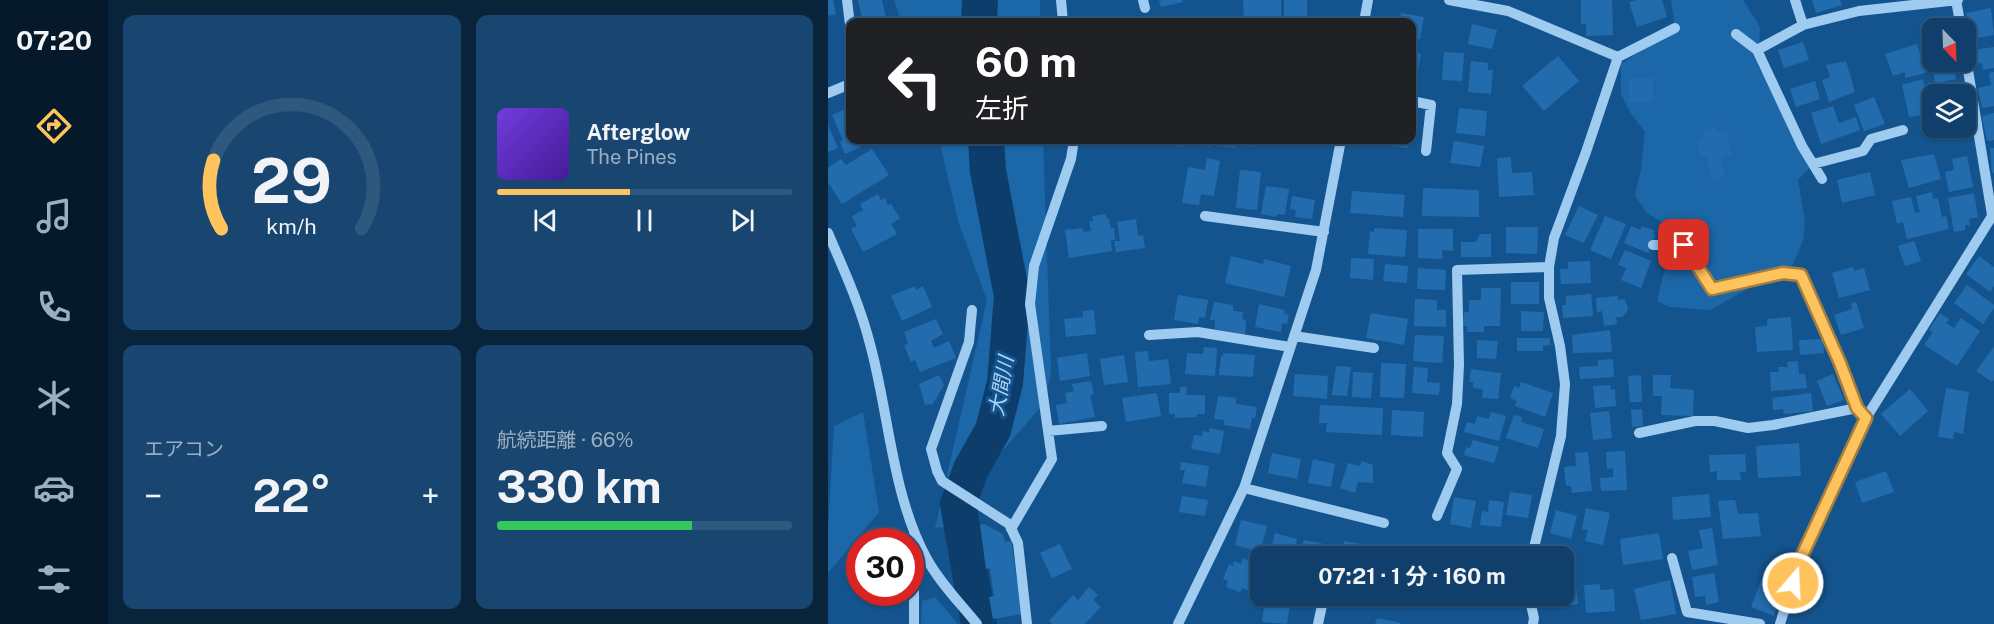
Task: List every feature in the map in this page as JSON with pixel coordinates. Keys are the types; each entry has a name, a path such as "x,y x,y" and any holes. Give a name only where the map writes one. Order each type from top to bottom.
{"street":[{"path":"847,0 849,18"},
{"path":"1060,0 1062,18"},
{"path":"1365,18 1368,0"},
{"path":"1449,0 1508,11 1618,57"},
{"path":"1795,0 1803,25"},
{"path":"1757,50 1803,25 1858,11 1957,0 1960,18"},
{"path":"1534,546 1561,436 1565,384 1560,346 1549,298 1549,267 1554,238 1618,57 1675,28"},
{"path":"1736,34 1757,50 1802,146 1822,179"},
{"path":"1780,624 1799,562 1866,418 1993,214 1968,72"},
{"path":"828,93 846,86"},
{"path":"1416,102 1431,105 1426,151"},
{"path":"1813,164 1863,151 1871,139 1903,130"},
{"path":"1011,529 1052,459 1030,304 1034,266 1071,159 1073,144"},
{"path":"1179,624 1244,488 1316,270 1340,144"},
{"path":"1205,216 1324,232"},
{"path":"828,233 856,298 870,345 900,489 914,528"},
{"path":"1653,246 1684,245 1712,289 1783,273 1801,275 1857,408 1866,418"},
{"path":"1437,516 1457,469 1447,453 1457,404 1459,364 1457,270 1549,267"},
{"path":"972,310 969,342 931,449 942,481 1009,524 1018,543 1027,624"},
{"path":"1149,335 1198,332 1374,348"},
{"path":"1639,433 1695,421 1715,421 1748,428 1857,408"},
{"path":"1048,431 1102,426"},
{"path":"1244,488 1384,523"},
{"path":"924,553 941,582 977,624"},
{"path":"1672,558 1687,612 1760,624"},
{"path":"914,606 914,624"},
{"path":"1318,624 1322,606"},
{"path":"1531,606 1533,624"}],"shaded area":[{"path":"894,0 1040,0 1040,18 900,18"},
{"path":"1671,0 1743,0 1760,27 1758,66 1813,164 1798,180 1805,221 1803,241 1792,266 1710,310 1670,307 1657,301 1666,264 1663,223 1646,212 1635,195 1641,169 1645,132 1631,114 1621,94 1621,64 1675,28"},
{"path":"940,144 1043,144 1051,371 1045,402 992,463 955,526 935,528 987,300 959,224"},
{"path":"863,412 879,512 866,528 846,528 846,551 828,573 828,529 834,426"},
{"path":"935,597 958,624 921,624 924,600"}],"building":[{"path":"828,0 833,0 836,14 828,16"},
{"path":"858,0 882,0 886,18 862,18"},
{"path":"1159,0 1182,0 1183,2 1161,7"},
{"path":"1243,0 1281,0 1281,18 1244,18"},
{"path":"1284,0 1307,0 1307,16 1284,16"},
{"path":"1581,0 1612,0 1613,35 1586,36 1586,24 1581,24"},
{"path":"1662,0 1667,17 1637,27 1629,2"},
{"path":"1812,0 1840,0 1842,5 1816,13"},
{"path":"1991,8 1994,35 1976,38 1976,18 1967,18 1966,13"},
{"path":"1401,13 1424,17 1420,39 1416,38 1416,18 1400,18"},
{"path":"1472,24 1497,30 1492,49 1468,44"},
{"path":"1803,42 1809,60 1784,68 1778,50"},
{"path":"1917,44 1922,60 1922,72 1926,73 1905,78 1905,72 1893,76 1885,54"},
{"path":"1994,47 1994,68 1983,70 1982,63 1976,64 1976,50"},
{"path":"1444,52 1464,53 1462,81 1442,80"},
{"path":"1416,53 1421,54 1416,78"},
{"path":"1558,56 1579,81 1544,111 1522,86"},
{"path":"1471,61 1488,63 1488,70 1493,70 1491,94 1468,92"},
{"path":"1846,61 1855,92 1829,102 1822,80 1830,77 1826,65"},
{"path":"1933,72 1955,72 1956,79 1935,83"},
{"path":"1994,72 1994,106 1982,108 1978,88 1991,85 1989,73"},
{"path":"1653,78 1653,102 1629,102 1629,79"},
{"path":"1923,79 1922,115 1909,117 1902,85"},
{"path":"1815,81 1820,99 1796,107 1790,89"},
{"path":"1874,97 1885,124 1864,131 1854,105"},
{"path":"1833,106 1839,123 1856,117 1860,130 1821,144 1811,113"},
{"path":"1459,108 1487,111 1485,136 1456,133"},
{"path":"846,109 846,144 867,144 845,154 840,142 843,140 832,115"},
{"path":"1994,113 1994,140 1987,141 1982,116"},
{"path":"828,125 838,148 828,152"},
{"path":"1716,127 1718,134 1727,132 1732,155 1721,157 1725,177 1712,180 1706,156 1701,157 1697,140 1704,138 1703,130"},
{"path":"1454,141 1484,146 1480,167 1450,163"},
{"path":"1151,144 1184,144 1184,147"},
{"path":"1199,144 1212,144 1211,147 1199,146"},
{"path":"1214,144 1236,144 1236,148 1214,146"},
{"path":"1242,144 1252,144 1253,147 1242,146"},
{"path":"1369,144 1408,144 1408,148"},
{"path":"1990,148 1994,148 1994,173 1992,173"},
{"path":"872,149 889,175 842,204 828,182 828,168 841,159 846,165"},
{"path":"1934,154 1941,179 1909,188 1901,160"},
{"path":"1967,156 1973,187 1949,192 1945,172 1954,170 1952,159"},
{"path":"1511,157 1512,173 1532,172 1534,195 1499,197 1497,158"},
{"path":"1207,158 1220,161 1214,196 1201,194 1199,205 1182,203 1188,167 1205,170"},
{"path":"1240,170 1261,172 1257,210 1236,208"},
{"path":"1870,172 1875,195 1842,203 1837,180"},
{"path":"1266,186 1289,189 1285,215 1278,214 1276,217 1261,214"},
{"path":"1423,188 1479,190 1479,217 1422,216"},
{"path":"1352,191 1405,195 1403,217 1350,213"},
{"path":"1932,192 1933,199 1938,198 1942,217 1946,216 1949,229 1907,239 1903,222 1897,224 1892,201 1911,197 1915,213 1920,212 1916,196"},
{"path":"1974,193 1978,217 1969,219 1970,225 1965,225 1965,230 1954,232 1948,198"},
{"path":"878,194 881,200 885,198 888,205 891,204 900,218 891,224 897,234 863,252 851,229 857,226 852,216 863,210 860,204"},
{"path":"1292,196 1315,200 1312,219 1295,217 1296,210 1290,209"},
{"path":"1579,206 1598,215 1584,243 1565,235"},
{"path":"1106,214 1111,228 1114,228 1115,240 1111,240 1112,251 1069,258 1065,230 1083,228 1083,232 1091,231 1089,221 1093,221 1092,216"},
{"path":"1605,216 1626,224 1611,259 1590,250"},
{"path":"1136,219 1138,236 1143,235 1145,248 1116,252 1114,241 1120,241 1117,222"},
{"path":"1631,226 1640,230 1642,226 1655,231 1653,234 1656,235 1648,253 1624,243"},
{"path":"1506,227 1538,227 1537,254 1506,253"},
{"path":"1374,228 1407,230 1405,257 1368,254 1370,231 1374,232"},
{"path":"1418,229 1453,229 1453,251 1442,250 1442,259 1418,258"},
{"path":"1480,234 1491,234 1491,257 1461,257 1461,242 1476,242"},
{"path":"1914,241 1921,261 1905,266 1898,246"},
{"path":"1625,250 1651,261 1641,288 1621,280 1626,268 1618,265"},
{"path":"1231,256 1263,264 1264,259 1291,266 1284,297 1225,283"},
{"path":"1979,256 1994,267 1994,286 1990,292 1966,274"},
{"path":"1351,258 1374,259 1373,280 1350,278"},
{"path":"1590,261 1591,283 1561,284 1560,269 1568,269 1568,262"},
{"path":"1385,264 1408,266 1407,283 1383,281"},
{"path":"1853,267 1854,271 1864,268 1870,290 1839,298 1832,273"},
{"path":"1418,268 1446,270 1445,290 1417,289"},
{"path":"1511,282 1539,282 1539,304 1511,304"},
{"path":"1967,285 1994,305 1983,324 1954,303"},
{"path":"915,286 916,290 923,286 932,307 902,321 891,296"},
{"path":"1481,288 1501,288 1500,326 1484,326 1484,332 1467,332 1467,326 1463,326 1464,312 1469,312 1469,300 1481,300"},
{"path":"1591,294 1593,316 1563,318 1562,305 1566,305 1566,296"},
{"path":"1178,295 1208,300 1205,318 1199,317 1198,324 1174,320"},
{"path":"1618,296 1618,300 1624,299 1628,307 1627,312 1622,317 1616,317 1617,324 1604,326 1602,311 1597,312 1596,298"},
{"path":"1415,299 1437,300 1437,310 1446,310 1446,327 1414,326"},
{"path":"1214,302 1233,305 1233,311 1243,312 1242,319 1246,320 1245,335 1215,329 1215,320 1210,320"},
{"path":"1856,302 1864,328 1841,335 1834,315 1852,309 1851,304"},
{"path":"1259,304 1285,310 1284,314 1289,315 1287,324 1282,323 1281,332 1255,327"},
{"path":"1094,310 1096,334 1066,337 1064,319 1083,317 1083,311"},
{"path":"1521,311 1544,312 1543,331 1521,331"},
{"path":"1371,313 1408,319 1404,345 1366,338"},
{"path":"1940,313 1949,319 1946,323 1954,328 1961,318 1980,331 1957,366 1924,345 1933,332 1929,330"},
{"path":"1791,317 1793,350 1757,352 1755,327 1767,326 1767,319"},
{"path":"936,319 943,334 931,341 934,348 949,341 956,358 920,372 915,360 911,362 904,345 908,344 904,332"},
{"path":"1610,330 1612,352 1573,353 1572,335"},
{"path":"1415,335 1444,336 1442,363 1413,361"},
{"path":"1517,338 1550,338 1550,345 1543,346 1543,351 1517,351"},
{"path":"1823,339 1824,353 1800,355 1799,340"},
{"path":"1477,340 1498,341 1496,359 1477,358"},
{"path":"1204,347 1217,348 1215,376 1185,374 1187,353 1203,354"},
{"path":"1994,347 1994,380 1992,382 1976,371"},
{"path":"1148,351 1149,361 1168,359 1171,384 1138,387 1135,352"},
{"path":"1087,353 1090,376 1060,381 1057,358"},
{"path":"1223,353 1255,355 1253,377 1219,375"},
{"path":"1124,355 1128,382 1104,385 1100,359"},
{"path":"1613,359 1614,377 1580,379 1579,367 1598,366 1598,360"},
{"path":"1798,361 1799,374 1805,374 1807,388 1771,391 1770,372 1779,372 1778,367 1788,367 1787,362"},
{"path":"1381,363 1406,364 1404,398 1380,397"},
{"path":"1336,366 1351,367 1347,396 1332,395"},
{"path":"1414,367 1428,368 1427,382 1440,383 1439,395 1412,393"},
{"path":"1471,369 1501,373 1498,399 1482,398 1483,389 1473,388 1473,382 1469,382"},
{"path":"1353,372 1373,373 1371,398 1352,397"},
{"path":"1295,374 1328,376 1327,399 1293,396"},
{"path":"1833,374 1844,400 1827,406 1817,381"},
{"path":"939,375 944,385 933,404 925,405 919,384"},
{"path":"1641,375 1642,402 1630,402 1628,376"},
{"path":"1653,375 1671,375 1670,388 1694,390 1693,416 1661,415 1662,396 1653,396"},
{"path":"1091,381 1094,394 1090,395 1095,417 1059,424 1056,405 1067,403 1065,393 1074,391 1072,384"},
{"path":"1521,382 1553,393 1545,417 1515,406 1517,401 1510,398 1514,386 1519,388"},
{"path":"1610,385 1611,390 1615,389 1616,406 1595,408 1593,386"},
{"path":"1180,387 1187,387 1186,395 1205,395 1205,414 1197,414 1197,417 1175,418 1175,414 1169,414 1169,393 1180,393"},
{"path":"1946,388 1969,392 1963,434 1954,432 1953,439 1938,437"},
{"path":"1910,389 1928,411 1900,436 1881,414"},
{"path":"1157,393 1161,416 1126,422 1122,398"},
{"path":"1811,393 1813,411 1784,414 1783,409 1773,410 1772,398"},
{"path":"1218,396 1236,398 1236,404 1257,407 1250,429 1224,425 1224,420 1214,419"},
{"path":"1320,405 1383,408 1382,435 1326,432 1327,423 1319,423"},
{"path":"1642,409 1643,426 1632,427 1631,410"},
{"path":"1392,410 1424,412 1423,437 1391,435"},
{"path":"1609,411 1612,438 1593,440 1590,413"},
{"path":"1491,412 1506,416 1499,441 1464,432 1467,422 1475,424 1477,416 1489,419"},
{"path":"1514,415 1522,417 1521,422 1544,429 1538,448 1506,438"},
{"path":"1210,428 1224,431 1220,454 1191,449 1194,435 1202,436 1203,431 1209,432"},
{"path":"1473,440 1499,447 1494,463 1464,455 1466,447 1470,448"},
{"path":"1799,443 1801,476 1758,478 1756,446"},
{"path":"1625,451 1627,490 1601,491 1600,478 1613,477 1613,468 1607,469 1606,452"},
{"path":"1588,452 1592,491 1572,493 1571,486 1566,486 1564,467 1576,466 1575,453"},
{"path":"1272,453 1301,459 1297,479 1268,473"},
{"path":"1745,454 1746,472 1740,472 1741,480 1717,480 1717,471 1710,472 1709,455"},
{"path":"1313,459 1335,464 1331,487 1308,483"},
{"path":"1362,461 1373,465 1373,483 1358,482 1355,493 1340,488 1348,463 1360,466"},
{"path":"1181,462 1209,466 1206,487 1182,483 1185,470 1180,470"},
{"path":"1886,471 1894,492 1862,503 1855,482"},
{"path":"1510,492 1532,495 1528,518 1506,515"},
{"path":"1709,494 1711,517 1673,520 1672,497"},
{"path":"1182,496 1208,500 1205,516 1179,512"},
{"path":"1454,497 1476,501 1471,528 1450,524"},
{"path":"1489,500 1504,502 1501,527 1480,525 1482,511 1488,512"},
{"path":"1735,500 1738,514 1758,513 1761,536 1723,539 1718,501"},
{"path":"1586,508 1610,513 1603,545 1585,541 1588,530 1582,529"},
{"path":"1556,510 1577,516 1571,539 1550,533"},
{"path":"1241,520 1267,526 1262,546 1250,546 1250,549 1235,545"},
{"path":"984,524 1003,534 1005,542 1011,541 1022,614 993,619 989,597 994,596 990,568 986,569 980,525"},
{"path":"1712,528 1718,565 1692,570 1688,551 1703,548 1699,530"},
{"path":"1275,533 1297,539 1295,546 1272,546"},
{"path":"1659,533 1663,559 1623,565 1620,539"},
{"path":"1304,540 1324,544 1324,546 1302,546"},
{"path":"1344,541 1372,546 1343,546"},
{"path":"1060,544 1072,569 1052,578 1040,553"},
{"path":"1243,558 1250,561 1250,591 1242,588 1240,592 1226,587 1228,581 1223,579 1229,564 1233,566 1234,561 1241,564"},
{"path":"1574,568 1578,604 1574,605"},
{"path":"1765,570 1783,576 1774,616 1751,607"},
{"path":"1714,573 1719,602 1706,605 1705,596 1695,597 1692,577"},
{"path":"1670,580 1676,614 1641,620 1634,589"},
{"path":"1600,584 1600,590 1614,589 1615,611 1586,613 1584,585"},
{"path":"1089,587 1098,595 1093,600 1101,607 1085,624 1052,624 1049,621 1073,595 1078,600"},
{"path":"1264,606 1290,606 1287,624 1262,622"},
{"path":"1377,618 1401,623 1401,624 1375,624"}],"waterway":[{"name":"大間川","path":"979,18 980,0"},
{"name":"大間川","path":"979,624 958,504 971,469 993,430 1005,383 1012,296 988,171 986,144"}],"route":[{"path":"1684,245 1712,289 1783,273 1801,275 1857,408 1866,418 1799,562 1793,583"}]}
